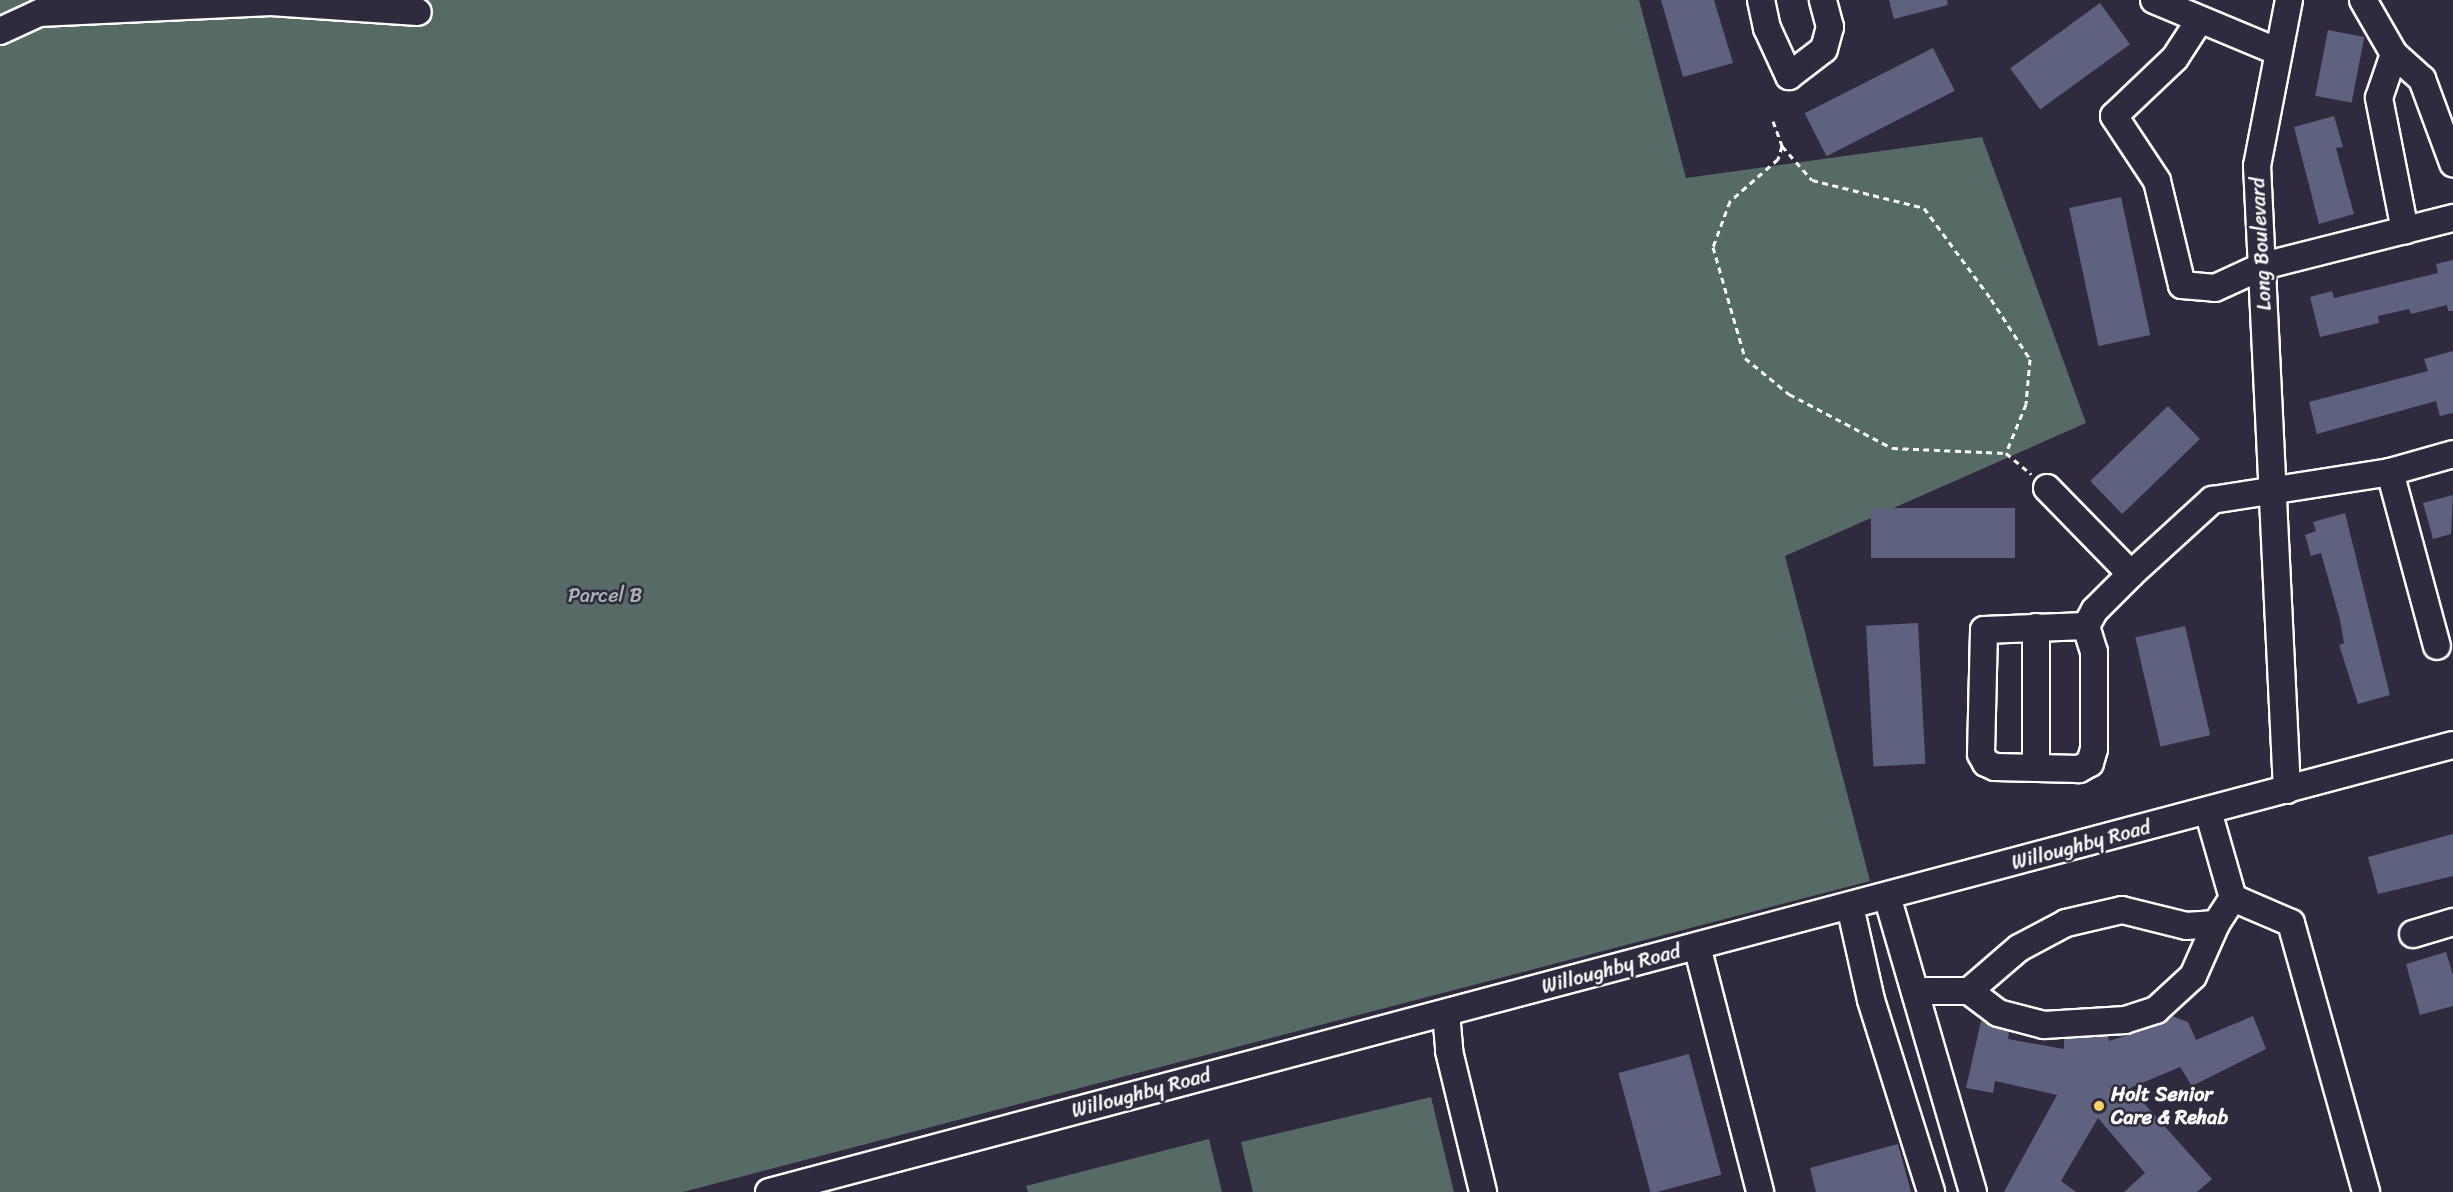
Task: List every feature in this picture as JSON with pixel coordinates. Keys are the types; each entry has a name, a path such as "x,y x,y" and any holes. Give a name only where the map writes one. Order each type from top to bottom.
{"street":[{"path":"1761,0 1767,28 1789,76 1824,49 1830,27 1823,0"},
{"path":"2154,0 2199,21 2279,52"},
{"name":"Long Boulevard","path":"2288,790 2271,491 2257,166 2289,0"},
{"path":"2363,0 2394,54 2422,79 2453,162"},
{"path":"0,31 39,13 259,2 418,12"},
{"path":"2199,21 2175,58 2114,116 2157,181 2182,285 2215,288 2263,266 2453,218"},
{"path":"2394,54 2379,98 2405,230"},
{"path":"2086,626 1984,630 1981,651 1981,754 1986,763 1995,767 2079,769 2090,763 2094,749 2094,652 2086,626 2095,610 2131,574 2212,500 2390,472 2453,454"},
{"path":"2390,472 2437,646"},
{"path":"2047,488 2131,574"},
{"path":"2036,627 2036,768"},
{"name":"Willoughby Road","path":"769,1192 2288,790 2453,744"},
{"path":"1915,991 1969,991 1998,1013 2044,1025 2125,1020 2156,1010 2193,976 2216,924 2233,898 2208,811"},
{"path":"1887,896 1974,1192"},
{"path":"2233,898 2290,923 2366,1192"},
{"path":"1850,906 1871,1000 1930,1192"},
{"path":"1969,991 2019,948 2066,922 2122,910 2186,926 2216,924"},
{"path":"2413,934 2453,922"},
{"path":"1697,946 1760,1192"},
{"path":"1446,1013 1449,1051 1483,1192"}],"path":[{"path":"1773,121 1782,146 1812,180 1872,192 1924,207 2030,359 2026,404 2006,453"},
{"path":"1782,146 1778,159 1730,201 1713,247 1745,358 1789,394 1892,448 2006,453 2047,488"}],"green space":[{"name":"Parcel B","path":"0,0 1639,0 1686,178 1982,137 2086,423 1785,556 1870,881 683,1192 0,1192"},
{"path":"1431,1097 1454,1192 1253,1192 1241,1142"},
{"path":"1209,1139 1222,1192 1028,1192 1026,1186"}],"building":[{"path":"1661,0 1714,0 1733,63 1683,77"},
{"path":"1889,0 1947,0 1948,5 1894,19"},
{"path":"2100,3 2130,44 2040,110 2010,68"},
{"path":"2328,30 2364,37 2352,103 2315,96"},
{"path":"1933,48 1955,91 1826,156 1805,113"},
{"path":"2334,116 2343,147 2336,148 2354,214 2319,224 2294,127"},
{"path":"2121,197 2150,335 2098,346 2069,208"},
{"path":"2453,260 2453,311 2448,311 2447,305 2411,314 2409,309 2378,316 2379,323 2320,337 2310,297 2332,291 2334,298 2438,273 2436,264"},
{"path":"2453,351 2453,413 2440,416 2436,401 2317,434 2309,402 2428,371 2424,359"},
{"path":"2168,406 2200,439 2122,514 2090,481"},
{"path":"2453,495 2451,534 2433,539 2423,503"},
{"path":"1871,508 2015,508 2015,558 1871,558"},
{"path":"2345,513 2390,695 2358,704 2339,645 2344,643 2340,620 2321,553 2311,556 2305,535 2316,531 2313,522"},
{"path":"1918,623 1925,764 1873,767 1866,626"},
{"path":"2185,626 2210,735 2161,747 2135,637"},
{"path":"2453,834 2453,876 2378,894 2368,857"},
{"path":"2446,952 2453,975 2453,1006 2420,1015 2406,964"},
{"name":"Holt Senior Care & Rehab","path":"2172,1016 2188,1022 2196,1040 2253,1016 2266,1049 2192,1086 2180,1067 2130,1088 2212,1179 2197,1192 2124,1192 2145,1173 2098,1118 2061,1181 2076,1192 2004,1192 2057,1095 1995,1081 1993,1093 1966,1088 1981,1021 2009,1031 2008,1039 2064,1049 2064,1039 2108,1036 2109,1041 2161,1024"},
{"path":"1689,1054 1721,1175 1650,1192 1618,1073"},
{"path":"1898,1144 1911,1192 1816,1192 1810,1168"}],"place":[{"name":"Holt Senior Care & Rehab","path":"2099,1106"}]}
